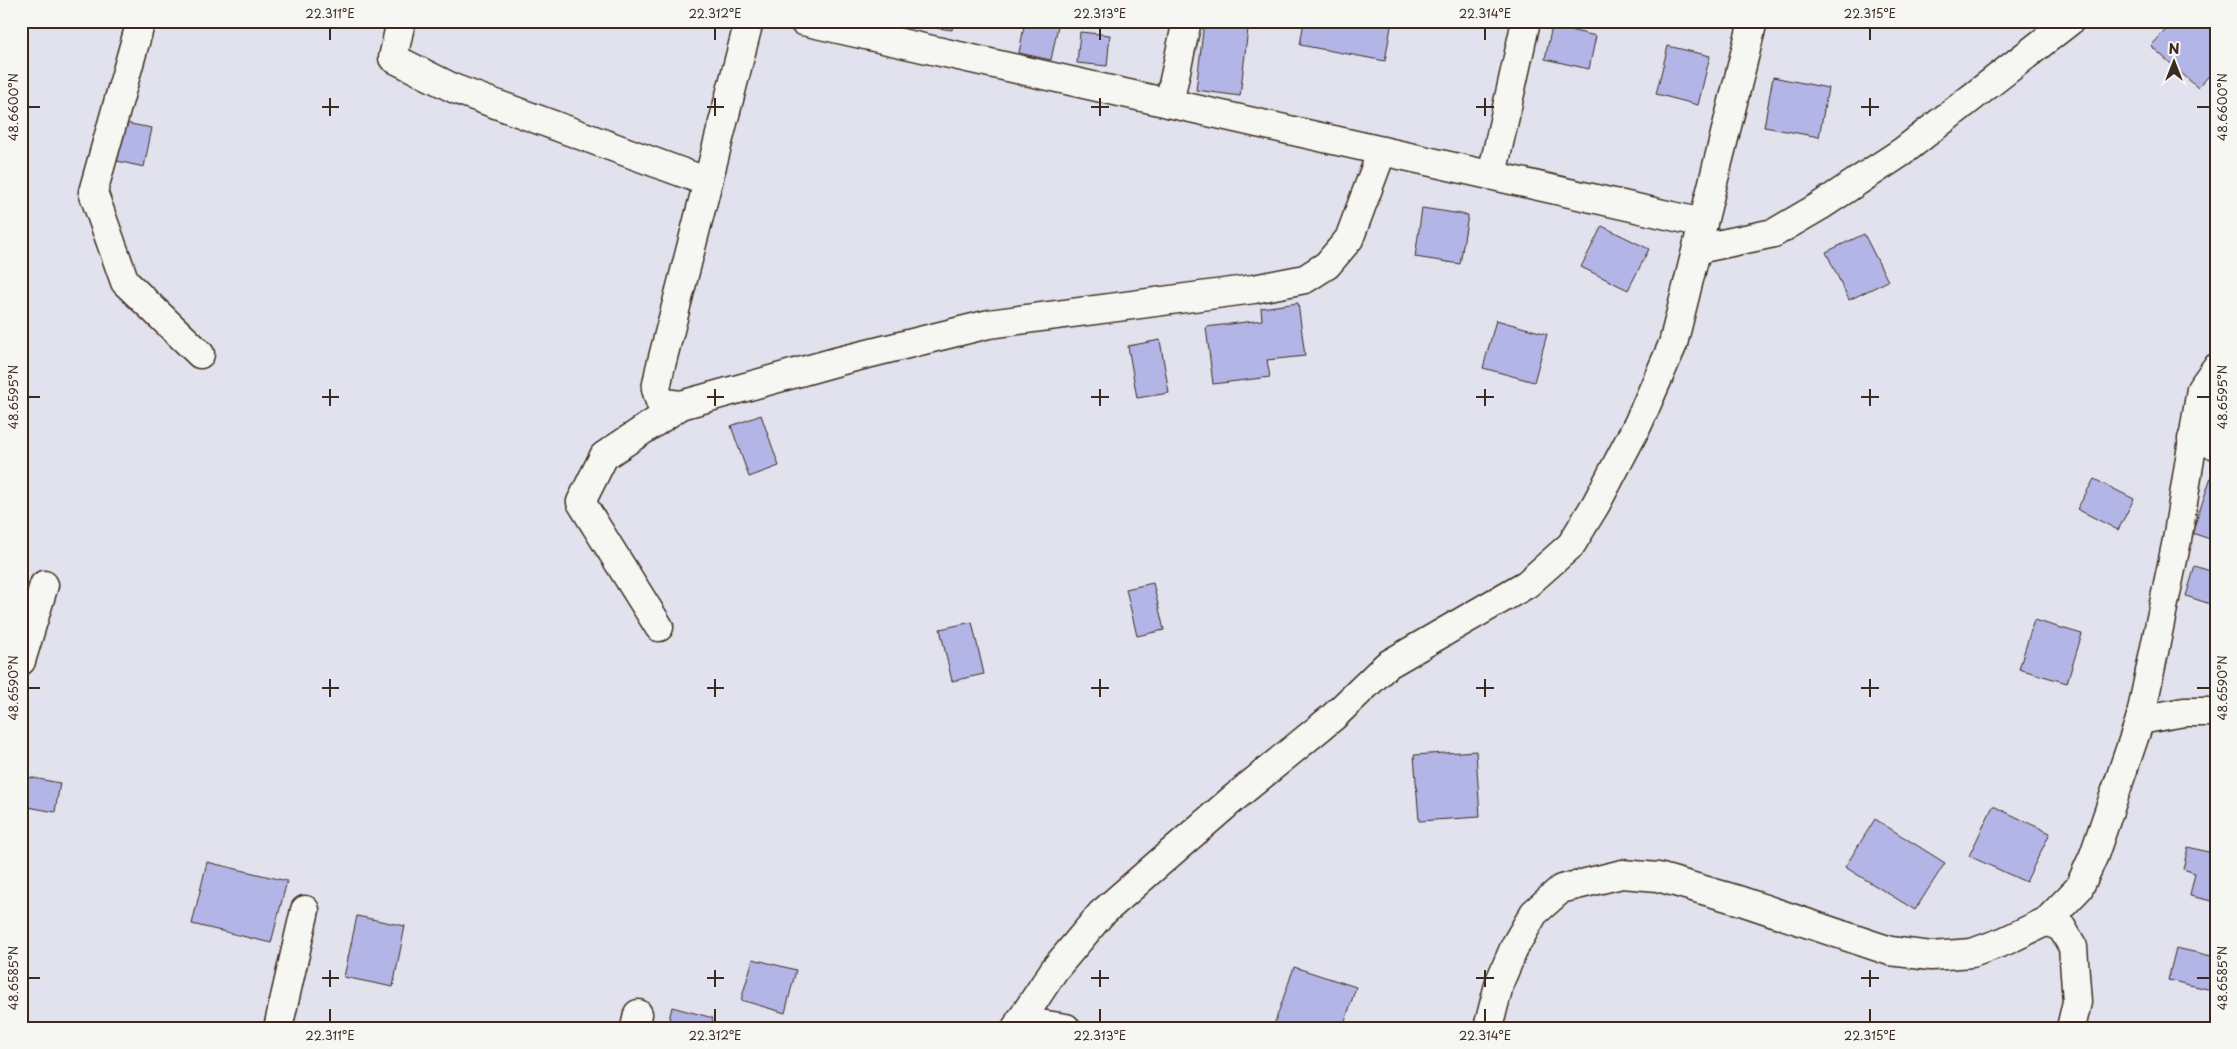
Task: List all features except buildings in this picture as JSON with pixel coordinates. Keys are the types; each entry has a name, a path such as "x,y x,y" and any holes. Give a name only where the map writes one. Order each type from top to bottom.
{"street":[{"path":"141,21 93,192 125,282 200,354"},
{"path":"401,21 393,58 455,89 708,182"},
{"path":"681,406 660,402 656,389 749,21"},
{"path":"803,21 1703,223"},
{"path":"1170,103 1187,21"},
{"path":"1492,175 1526,21"},
{"path":"1066,1028 1018,1024 1054,970 1101,914 1234,798 1333,717 1387,665 1527,584 1571,545 1596,504 1633,432 1673,344 1753,21"},
{"path":"1698,249 1774,233 1820,206 1902,152 2070,21"},
{"path":"659,627 581,502 604,456 681,406 839,361 989,324 1254,289 1305,279 1326,265 1349,239 1382,151"},
{"path":"1488,1028 1500,981 1515,946 1534,913 1561,889 1622,874 1658,877 1738,900 1890,951 1931,956 1972,953 2047,921 2079,888 2094,854 2140,720 2177,540 2204,442 2201,389 2216,368"},
{"path":"21,661 44,585"},
{"path":"2140,720 2184,712 2216,712"},
{"path":"278,1028 306,910"},
{"path":"2047,921 2062,928 2073,947 2077,1002 2071,1028"}]}
